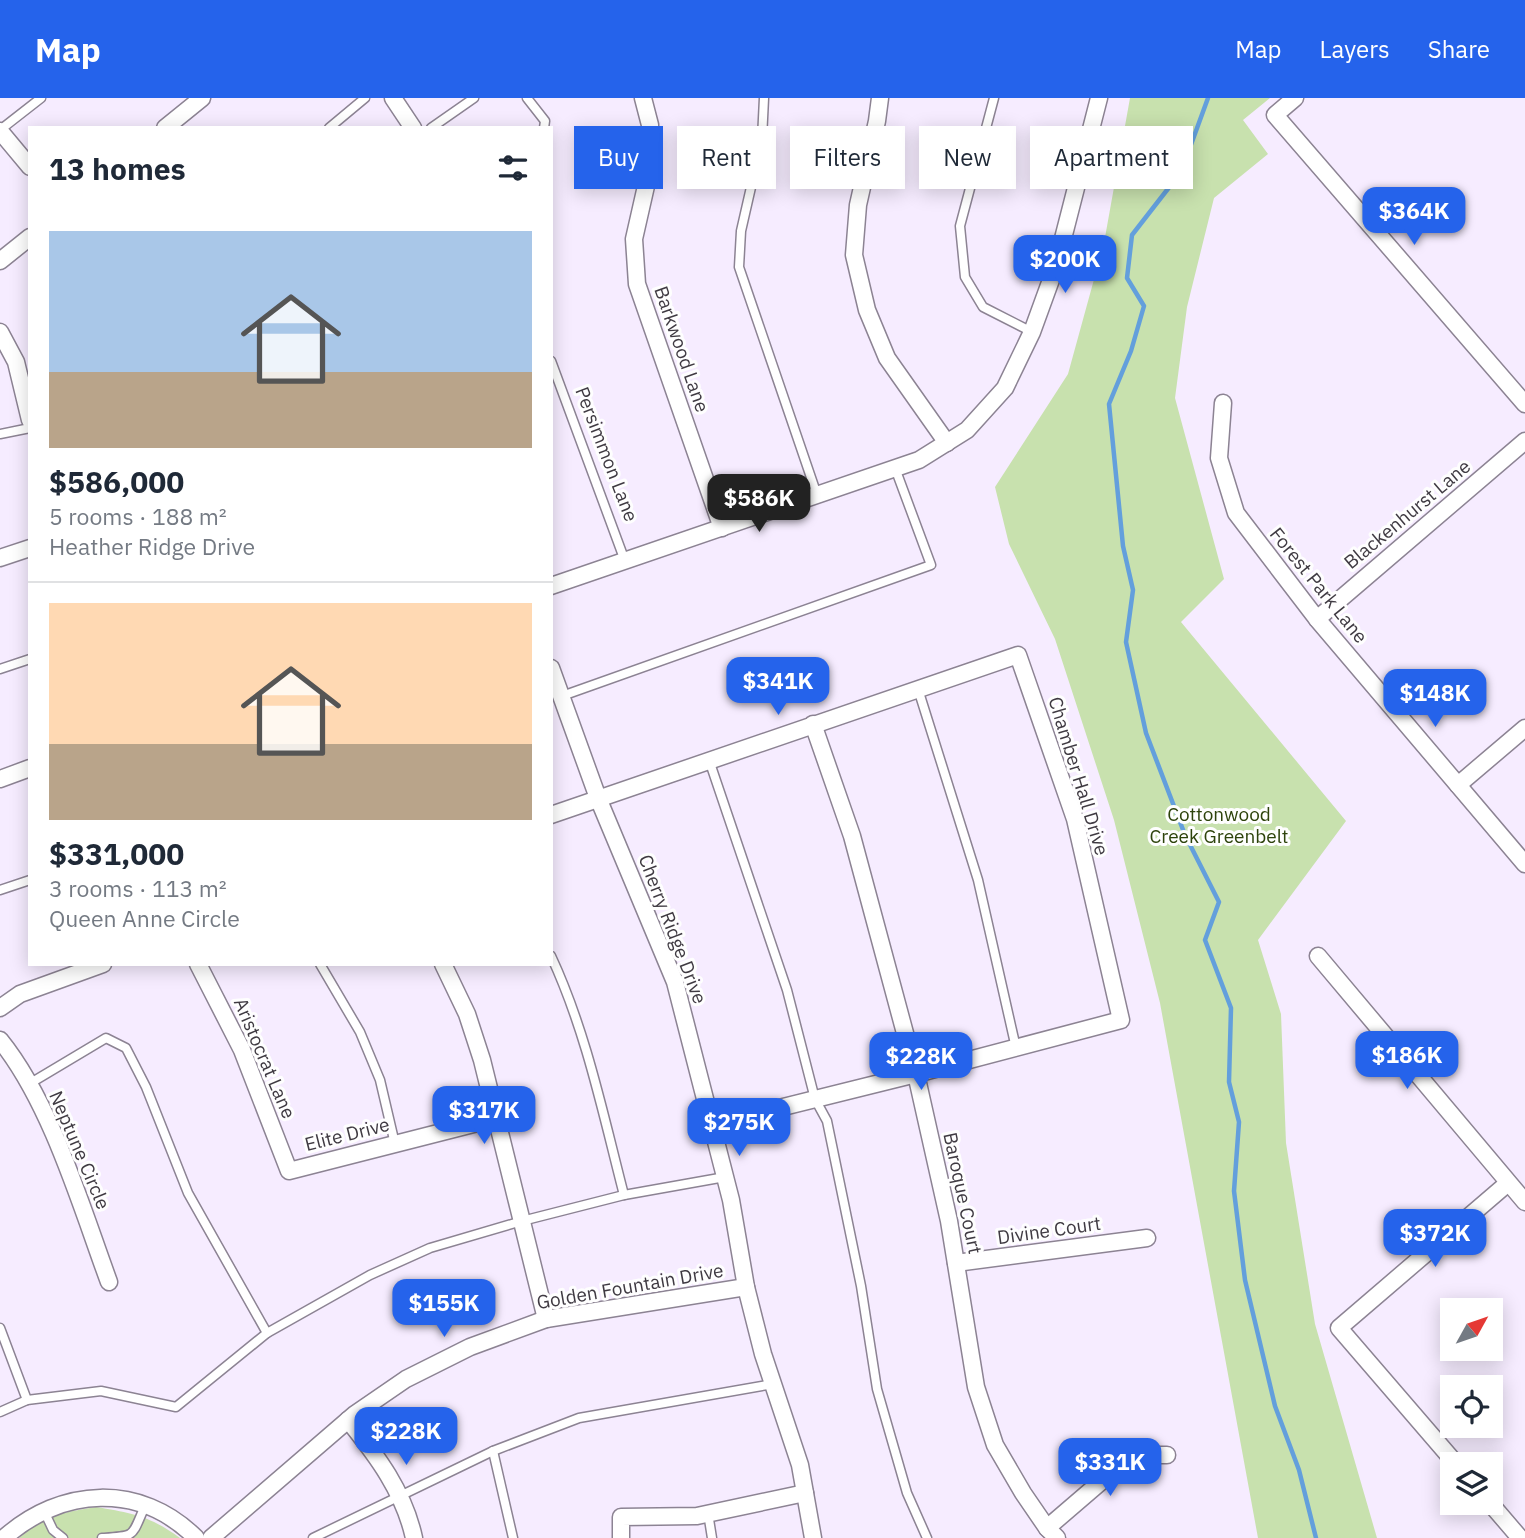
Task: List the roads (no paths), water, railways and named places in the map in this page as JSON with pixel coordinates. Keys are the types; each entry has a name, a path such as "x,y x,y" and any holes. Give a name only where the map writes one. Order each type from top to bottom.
{"street":[{"path":"167,126 202,98"},
{"path":"393,98 413,126"},
{"name":"Barkwood Lane","path":"643,98 650,125 651,164 634,239 637,284 722,528"},
{"path":"880,98 858,205 854,255 867,310 887,358 947,443"},
{"path":"553,585 919,460 967,430 1005,388 1032,332 1056,267 1099,98"},
{"path":"1295,98 1275,115 1525,404"},
{"path":"0,131 28,165"},
{"path":"0,261 28,239"},
{"path":"0,332 16,362 28,412"},
{"name":"Forest Park Lane","path":"1223,403 1219,458 1236,513 1317,619 1525,864"},
{"name":"Blackenhurst Lane","path":"1317,619 1525,441"},
{"path":"0,558 28,549"},
{"name":"Chamber Hall Drive","path":"553,814 1018,655 1075,819 1121,1020 711,1125"},
{"name":"Cherry Ridge Drive","path":"553,673 598,798 675,982 731,1200 746,1287 763,1354 800,1465 813,1538"},
{"name":"Baroque Court","path":"813,724 852,836 916,1074 957,1263 976,1387 995,1445 1023,1493 1052,1533"},
{"path":"1458,785 1525,728"},
{"path":"0,779 28,769"},
{"path":"1318,956 1525,1202"},
{"path":"0,1008 20,994 97,966"},
{"name":"Aristocrat Lane","path":"199,966 242,1050 289,1171"},
{"path":"444,966 467,1014 482,1060 546,1319"},
{"name":"Neptune Circle","path":"0,1040 15,1058 29,1084 71,1177 109,1282"},
{"name":"Elite Drive","path":"289,1171 497,1118"},
{"path":"1446,1452 1339,1328 1508,1183"},
{"name":"Divine Court","path":"957,1263 1147,1238"},
{"name":"Golden Fountain Drive","path":"211,1538 348,1420 406,1379 470,1347 546,1319 746,1287"},
{"path":"348,1420 373,1450 396,1485 414,1538"},
{"path":"1052,1533 1132,1455 1167,1455"},
{"path":"621,1538 621,1517 708,1513 805,1493"},
{"path":"2,1537 44,1511 74,1501 99,1498 129,1499 170,1517 196,1538"},
{"path":"1500,1515 1520,1538"}],"lane":[{"path":"0,131 41,98"},
{"path":"331,126 365,98"},
{"path":"434,126 474,98"},
{"path":"527,98 545,121 544,126"},
{"path":"764,98 762,139 741,231 739,267 817,495"},
{"path":"994,98 960,226 965,276 983,307 1032,332"},
{"name":"Persimmon Lane","path":"553,366 625,561"},
{"path":"0,434 28,428"},
{"path":"562,696 931,565 895,468"},
{"path":"0,669 28,660"},
{"path":"918,689 978,880 1016,1048"},
{"path":"709,760 787,990 815,1099 827,1122 861,1286 877,1389 907,1493 927,1538"},
{"path":"0,890 28,881"},
{"path":"553,960 588,1055 624,1195"},
{"path":"321,966 360,1032 380,1080 395,1144"},
{"path":"29,1084 106,1038 127,1048 146,1087 188,1193 267,1333"},
{"path":"0,1412 27,1400 101,1391 176,1407 267,1333 370,1275 430,1248 624,1195 725,1177"},
{"path":"0,1328 27,1400"},
{"path":"313,1538 493,1451 579,1419 774,1384"},
{"path":"493,1451 513,1538"},
{"path":"102,1538 130,1536 145,1506"},
{"path":"44,1511 53,1530 63,1538"},
{"path":"708,1513 712,1538"}],"waterway":[{"path":"1208,98 1181,172 1132,235 1127,278 1144,306 1131,351 1109,404 1123,546 1133,590 1126,642 1146,733 1185,835 1219,902 1205,940 1231,1008 1229,1082 1239,1122 1234,1191 1245,1280 1275,1406 1299,1470 1316,1538"}],"park label":[{"name":"Cottonwood Creek Greenbelt","path":"1219,825"}]}
